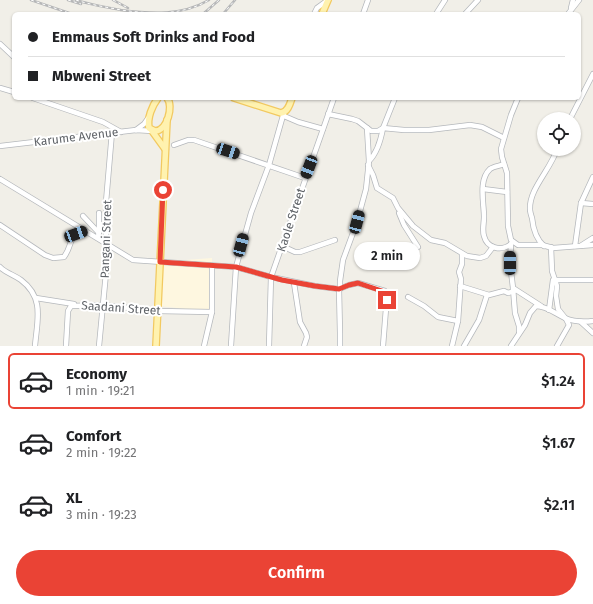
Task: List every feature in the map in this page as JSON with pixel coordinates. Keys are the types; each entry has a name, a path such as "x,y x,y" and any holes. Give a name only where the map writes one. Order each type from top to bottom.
{"main road":[{"path":"323,12 328,0"},
{"path":"157,100 150,116 149,125 165,149"},
{"path":"168,100 170,104"},
{"path":"156,346 167,120 170,104 173,100"},
{"path":"240,100 284,114 291,100"},
{"path":"152,131 160,130 167,120"}],"street":[{"path":"315,12 317,8 328,0"},
{"path":"364,12 368,0"},
{"path":"437,12 445,0"},
{"path":"467,12 478,0"},
{"path":"569,12 574,0"},
{"path":"569,12 579,0"},
{"path":"0,44 12,55"},
{"path":"581,97 593,74"},
{"path":"0,88 12,91"},
{"path":"40,100 103,122 121,132"},
{"name":"Kaole Street","path":"269,346 271,277 333,100"},
{"path":"368,163 378,146 383,128 394,100"},
{"path":"517,100 511,115 501,153 507,173 511,242 510,263 515,313 519,326 519,334"},
{"path":"574,112 580,100"},
{"path":"231,346 236,267 251,213 269,165 284,114 298,122 323,129"},
{"path":"328,114 358,121 374,132 378,132 383,128 429,130 470,125 482,128 504,138"},
{"path":"136,130 144,124 150,116"},
{"path":"340,346 340,281 343,260 357,222 366,189 368,163 367,128"},
{"name":"Karume Avenue","path":"0,146 112,132 136,130 152,131"},
{"name":"Pangani Street","path":"99,346 106,273 106,202 112,132"},
{"path":"174,145 188,140 194,140 305,178"},
{"path":"544,246 539,241 533,230 530,205 534,191 551,164 554,156"},
{"path":"368,163 377,188 393,198 404,225 418,247"},
{"path":"504,164 489,169 483,182 484,236 493,247 504,248 511,242"},
{"path":"575,246 581,203 593,177"},
{"path":"0,179 85,230 98,236"},
{"path":"483,190 507,192"},
{"path":"581,203 593,204"},
{"path":"398,208 413,226 431,240 445,243 462,254 484,257 488,255 493,247"},
{"path":"98,236 99,213"},
{"path":"83,216 98,236 106,243 133,260 236,267 294,283 340,289 358,283 386,293 387,300 383,346"},
{"path":"0,225 35,250 53,258 64,256 72,238 76,234 85,230"},
{"path":"582,245 593,238"},
{"path":"282,246 295,252 300,252 335,240"},
{"path":"511,242 551,248 593,245"},
{"path":"551,248 552,271 557,286 556,296 558,309 568,323 568,327 557,346"},
{"path":"452,346 458,321 460,286 459,272 462,264 462,254"},
{"path":"0,266 21,281 36,298 38,312 35,346"},
{"path":"204,346 212,312 212,266"},
{"path":"554,279 593,280"},
{"path":"549,310 551,283 554,279"},
{"path":"294,283 300,322 307,337 304,346"},
{"path":"460,286 487,295 504,291 508,293 513,289"},
{"path":"513,289 566,319 581,322 593,320"},
{"path":"464,346 479,320 487,295"},
{"path":"408,297 424,306 435,315 458,321"},
{"path":"36,298 79,305"},
{"name":"Saadani Street","path":"66,346 68,311 71,306 102,305 158,311 212,312"},
{"path":"511,346 532,310 536,306 543,307"},
{"path":"581,322 593,333"}],"shaded area":[{"path":"212,258 213,312 159,306 158,262"}],"railway":[{"path":"31,0 66,12"},
{"path":"68,0 81,4"},
{"path":"76,0 121,10 144,12"},
{"path":"113,0 128,8"},
{"path":"166,12 188,9 209,0"},
{"path":"205,12 219,0"},
{"path":"225,12 235,0"}],"route":[{"path":"163,190 160,262 236,267 294,283 329,288 339,289 354,283 364,284 385,292 387,300"}]}
